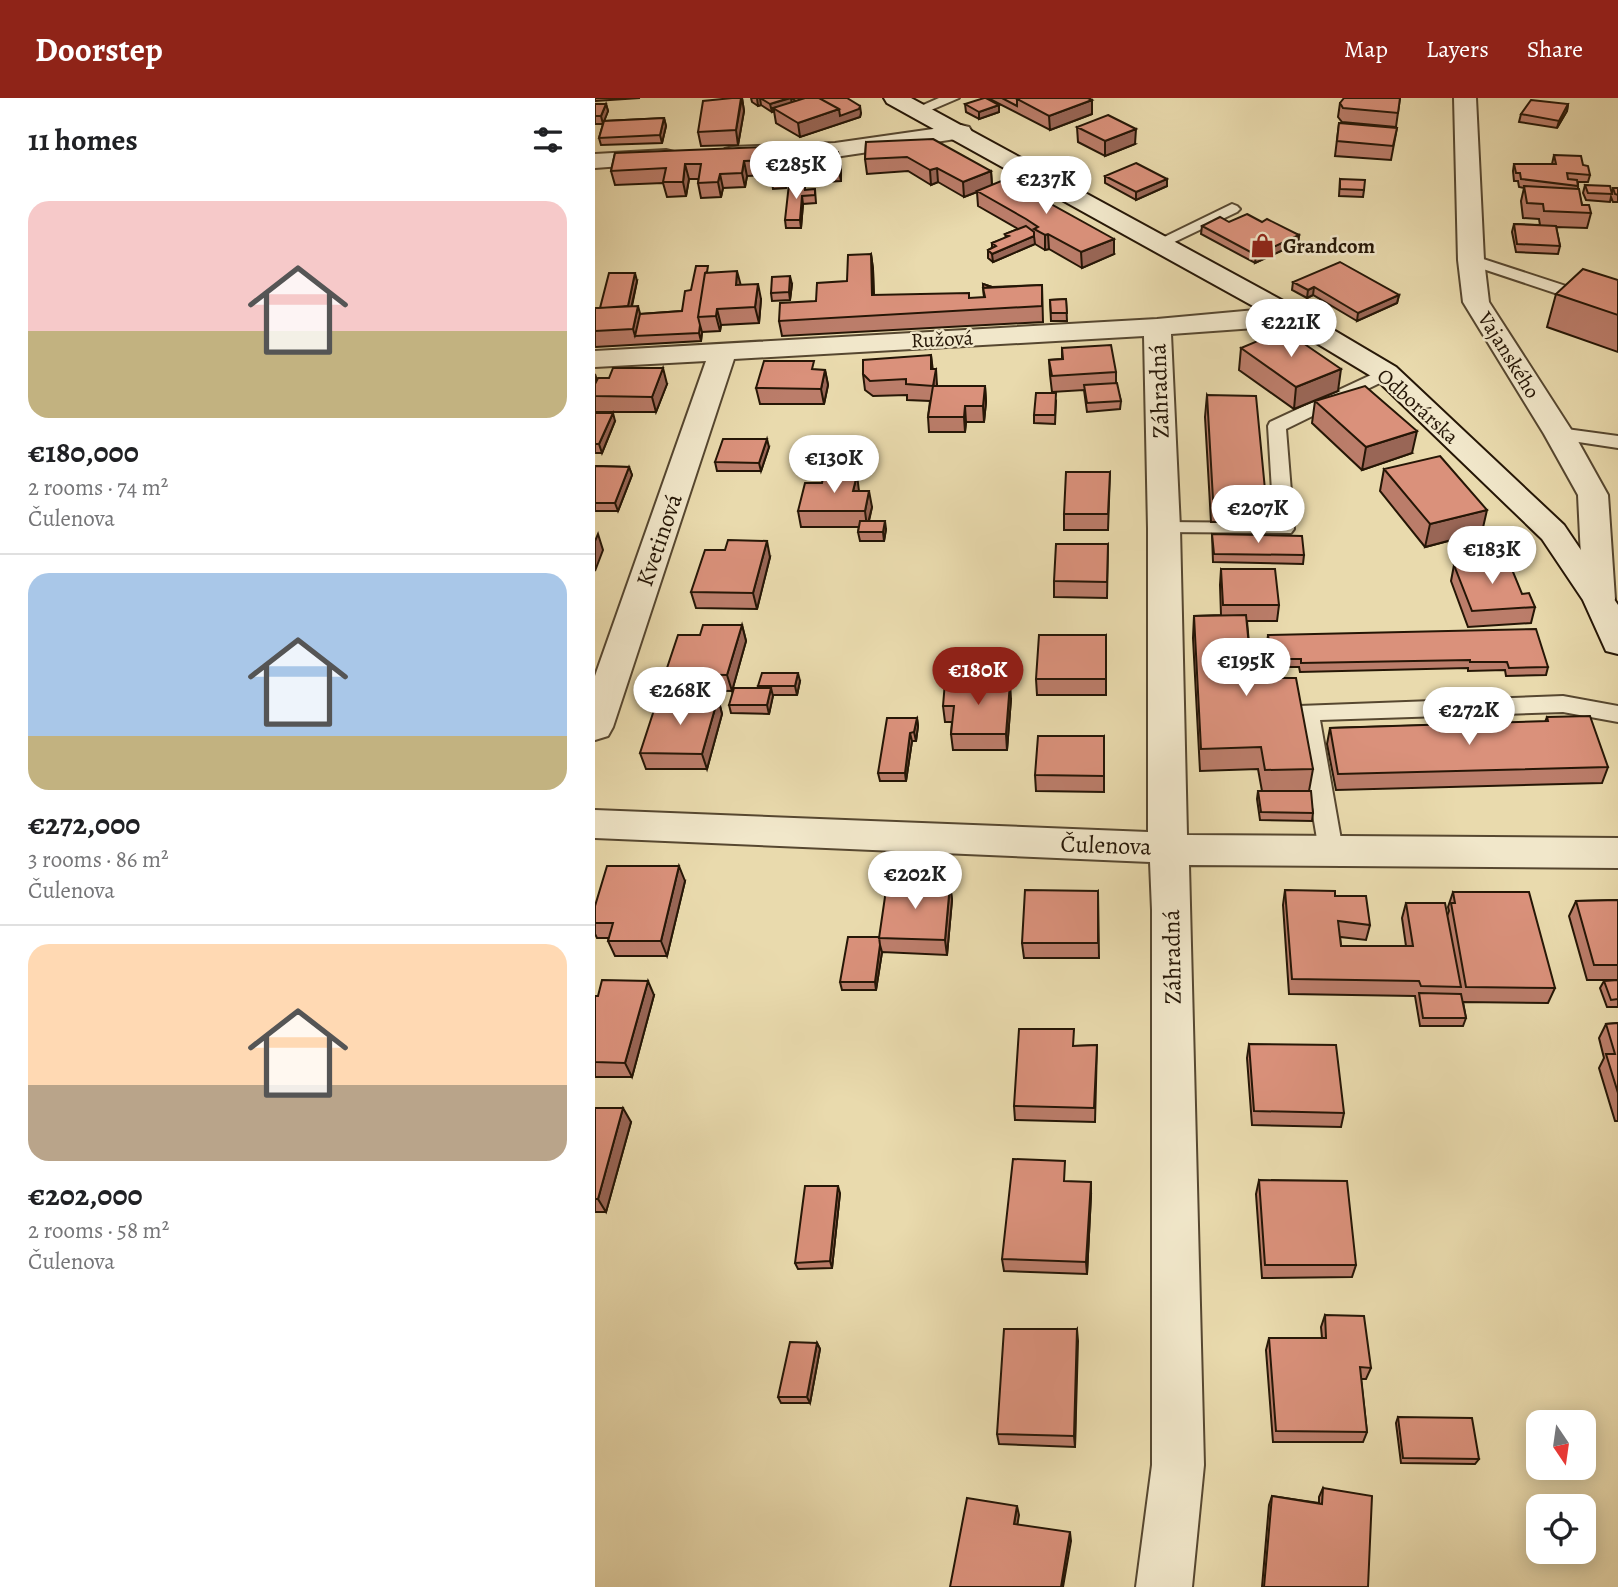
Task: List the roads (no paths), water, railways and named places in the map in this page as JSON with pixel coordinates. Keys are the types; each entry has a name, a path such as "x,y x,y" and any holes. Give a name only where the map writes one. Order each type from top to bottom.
{"street":[{"name":"Odborárska","path":"895,98 1289,315 1386,373 1553,533 1599,599 1618,643"},
{"name":"Vajanského","path":"1465,98 1471,260 1476,302 1559,434 1593,495 1599,599"},
{"path":"715,155 835,150 961,132"},
{"path":"595,161 688,156"},
{"name":"Ružová","path":"595,359 1157,327 1289,315"},
{"name":"Záhradná","path":"1157,327 1164,528 1167,827 1170,848 1178,1465 1164,1587"},
{"name":"Kvetinová","path":"595,727 723,352"},
{"name":"Čulenova","path":"595,824 1195,851 1618,853"}],"lane":[{"path":"919,110 952,98"},
{"path":"1160,243 1232,209"},
{"path":"1471,260 1618,309"},
{"path":"1164,528 1284,529 1277,426 1386,373"},
{"path":"1559,434 1618,442"},
{"path":"1331,851 1307,712 1563,704 1618,714"}],"place":[{"name":"Grandcom","path":"1263,246"}]}
